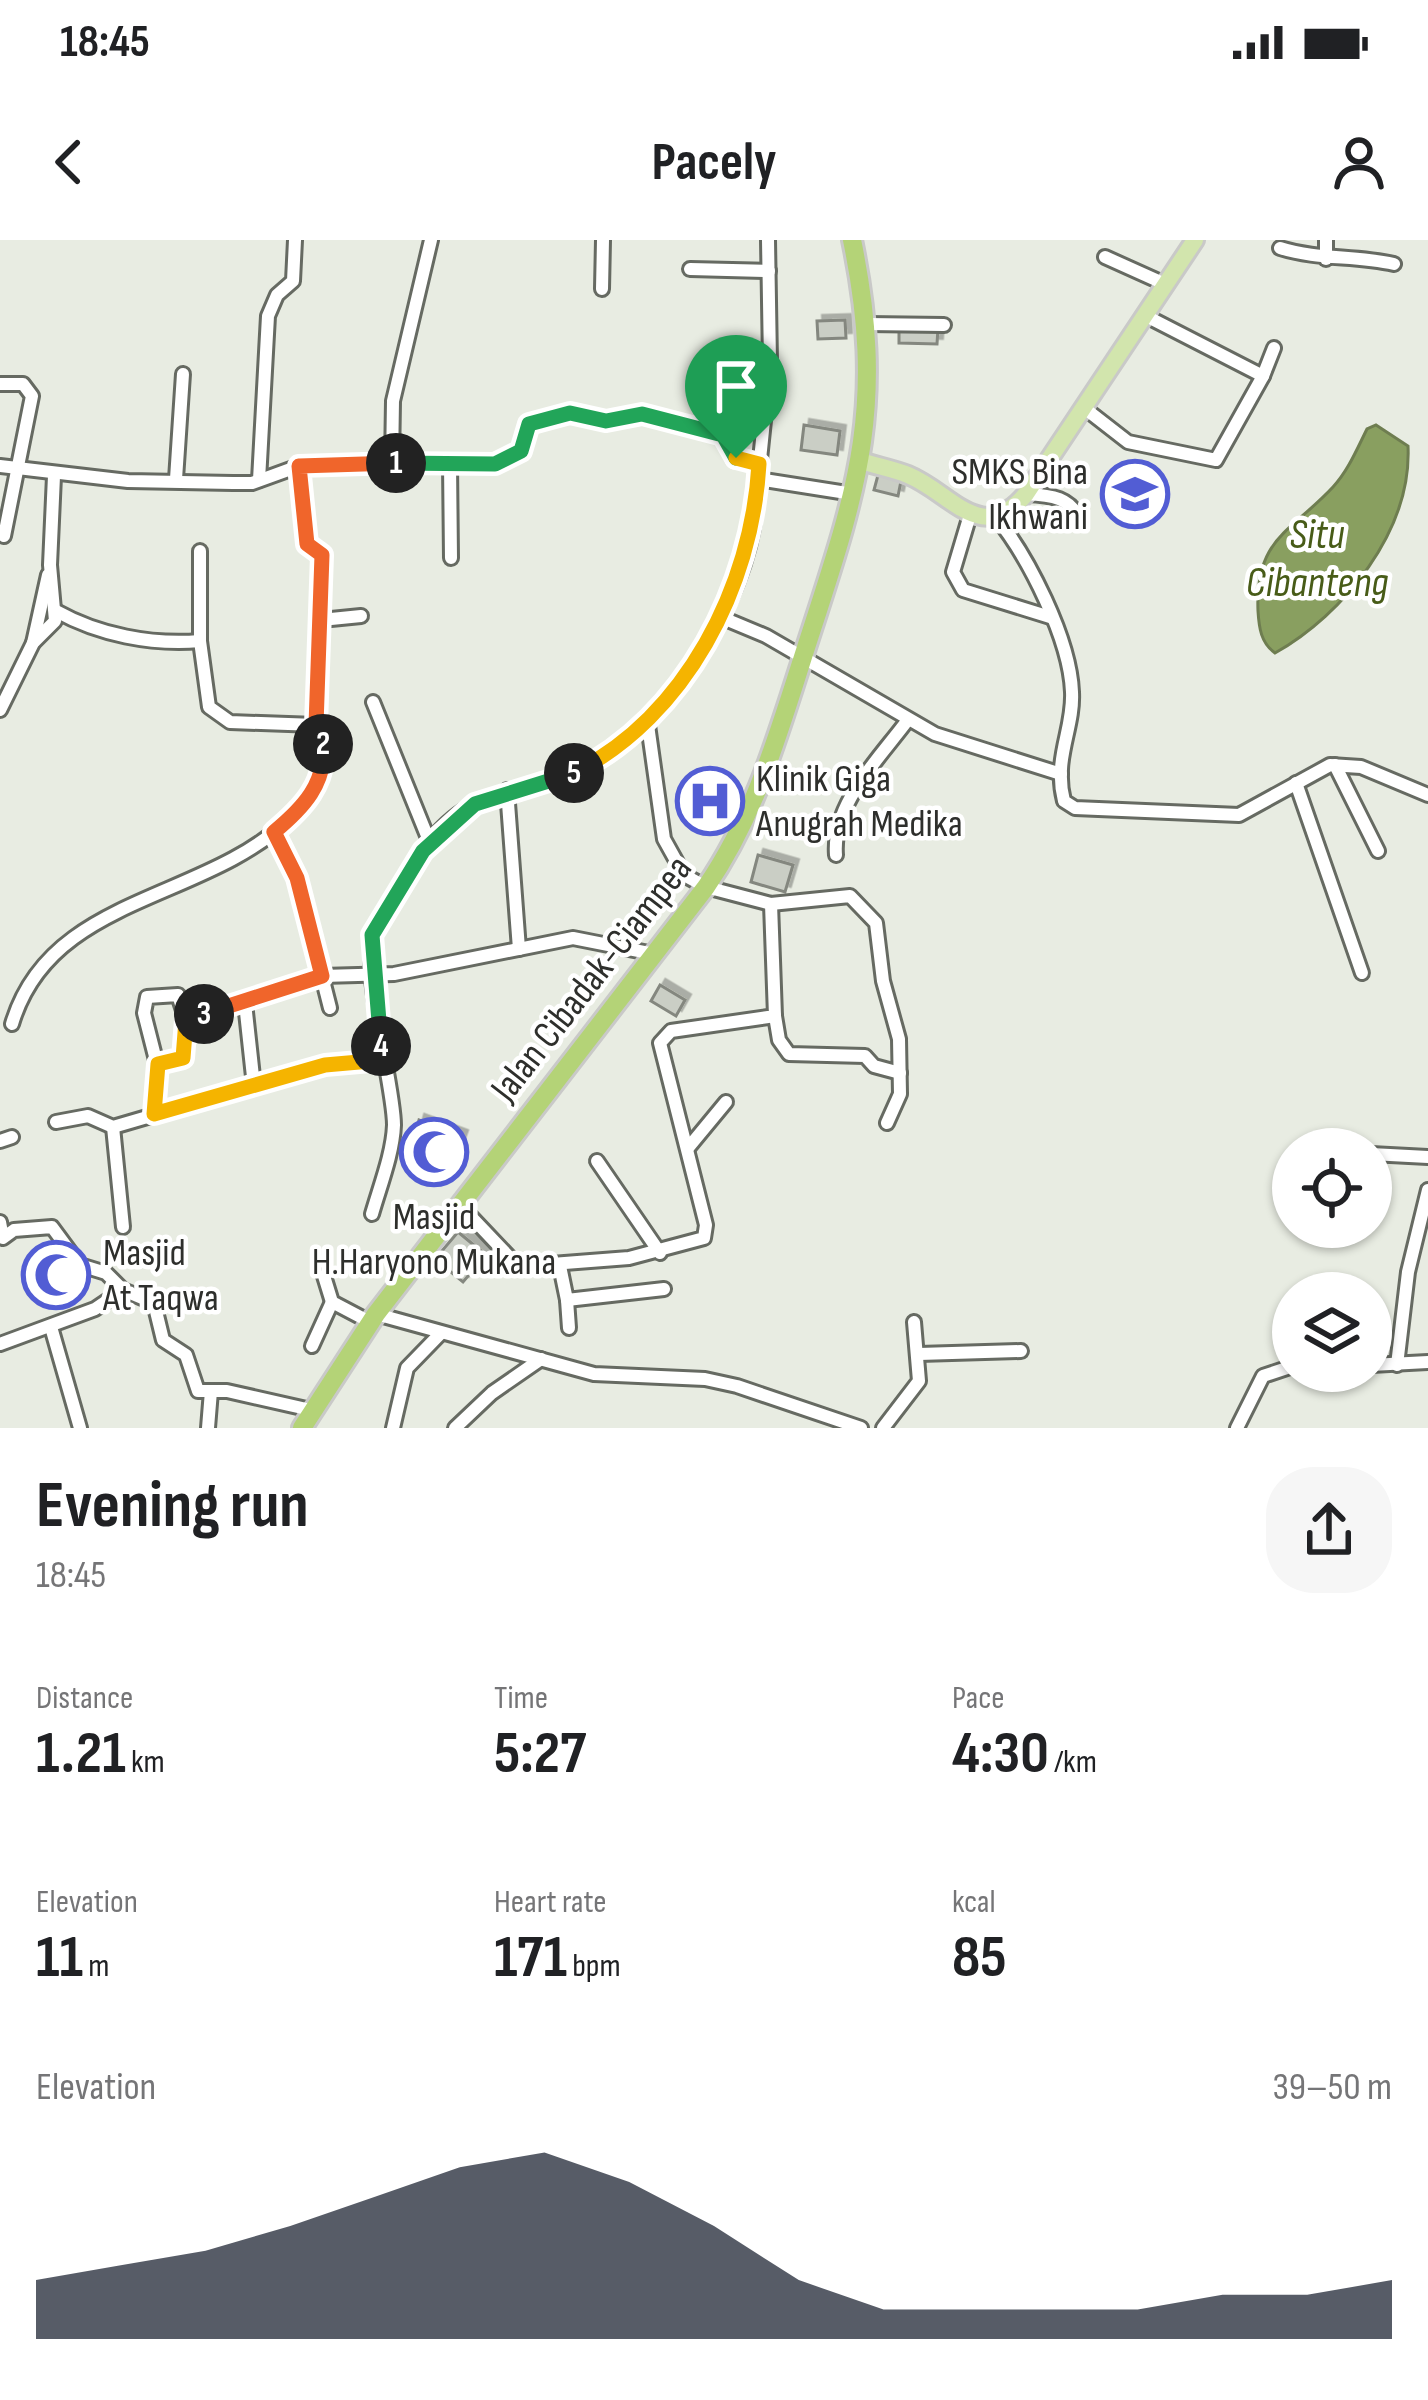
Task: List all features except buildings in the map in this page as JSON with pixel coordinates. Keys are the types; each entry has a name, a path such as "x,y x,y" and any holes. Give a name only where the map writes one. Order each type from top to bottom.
{"highway":[{"name":"Jalan Cibadak-Ciampea","path":"307,1419 373,1318 706,887 758,795 861,461 869,400 866,324 852,240"}],"main road":[{"path":"861,461 910,475 970,515 995,516 1026,494 1195,240"}],"street":[{"path":"259,480 268,316 272,303 293,281 295,240"},
{"path":"392,463 393,400 431,240"},
{"path":"602,289 603,240"},
{"path":"372,1214 394,1130 382,1060 374,930 430,843 460,812 506,790 560,779 648,724 718,616 749,548 770,362 768,240"},
{"path":"1326,240 1326,260"},
{"path":"1280,248 1326,260 1356,257 1394,264"},
{"path":"1105,256 1165,284"},
{"path":"690,269 769,271"},
{"path":"1144,316 1263,376"},
{"path":"866,324 944,325"},
{"path":"1083,407 1128,442 1214,462 1274,348"},
{"path":"176,479 183,374"},
{"path":"1,385 22,384 32,396 4,536"},
{"path":"0,466 54,476 259,480 299,466 499,463 521,451 529,424 570,413 606,421 642,414 723,435 736,458 759,472 854,494"},
{"path":"450,464 451,558"},
{"path":"12,1024 32,978 68,938 230,861 274,832 307,800 322,775 316,725 322,555 307,544 299,466"},
{"path":"0,710 33,643 50,566 54,476"},
{"path":"1026,494 1060,498 1076,511 1080,523"},
{"path":"970,515 954,565 963,590 1050,617"},
{"path":"995,516 1030,561 1072,686 1061,774 1064,801 1090,812 1239,815 1335,765 1361,767 1428,796"},
{"path":"200,551 204,692 220,719 316,725"},
{"path":"33,643 52,628 56,611 50,566"},
{"path":"56,611 100,631 144,640 200,640"},
{"path":"321,620 361,616"},
{"path":"718,616 802,658 907,721 957,743 1061,774"},
{"path":"374,702 430,843"},
{"path":"836,855 836,830 844,808 907,721"},
{"path":"648,724 664,839 684,875 706,887 771,904 850,896 876,923 900,1073 900,1094 887,1123"},
{"path":"1335,765 1378,851"},
{"path":"1296,783 1362,973"},
{"path":"506,790 519,949"},
{"path":"274,832 297,878 330,1008"},
{"path":"771,904 778,1040 789,1054 865,1056 874,1066 900,1073"},
{"path":"186,1020 322,976 394,974 584,938 654,954"},
{"path":"154,1114 158,1064 144,1013 147,997 178,995 186,1020 183,1058 158,1064"},
{"path":"245,1003 254,1086"},
{"path":"460,1205 518,1264 560,1266 660,1253 706,1233 660,1050 663,1037 775,1016"},
{"path":"56,1122 88,1116 112,1127 340,1062 382,1060"},
{"path":"688,1148 726,1102"},
{"path":"112,1127 123,1227"},
{"path":"1392,1155 1428,1157"},
{"path":"597,1161 660,1253"},
{"path":"1397,1365 1408,1272 1428,1190"},
{"path":"0,1222 2,1239"},
{"path":"2,1239 14,1230 52,1227 80,1265 106,1273 123,1290 154,1303 163,1340 186,1355 197,1390 307,1419"},
{"path":"560,1266 569,1328"},
{"path":"312,1346 332,1302 324,1276"},
{"path":"567,1300 664,1289"},
{"path":"0,1344 52,1327 123,1290"},
{"path":"332,1302 373,1318 623,1379 704,1379 861,1428"},
{"path":"883,1428 919,1381 914,1322"},
{"path":"52,1327 80,1428"},
{"path":"393,1428 407,1368 441,1333"},
{"path":"919,1354 1022,1352"},
{"path":"455,1428 492,1393 541,1359"},
{"path":"1392,1365 1428,1362"},
{"path":"1237,1428 1263,1376 1272,1373"},
{"path":"208,1428 211,1390"},
{"path":"813,1428 818,1412"}],"water":[{"name":"Situ Cibanteng","path":"1376,425 1408,446 1406,478 1386,539 1325,617 1275,653 1262,635 1258,611 1262,567 1278,539 1338,481 1367,429"}],"place":[{"name":"SMKS Bina Ikhwani","path":"1135,494"},
{"name":"Klinik Giga Anugrah Medika","path":"710,801"},
{"name":"Masjid H.Haryono Mukana","path":"434,1152"},
{"name":"Masjid At Taqwa","path":"56,1275"}],"route":[{"path":"570,413 606,421 642,414 723,435 736,458 759,464 749,548 718,616 668,700 626,743 580,770 506,790 460,812 423,851 374,930 382,1060 325,1065 154,1114 158,1064 183,1058 186,1020 322,976 297,878 274,832 307,800 322,775 324,758 316,725 322,555 308,548 299,466 495,464 521,451 529,424 570,413"}]}
